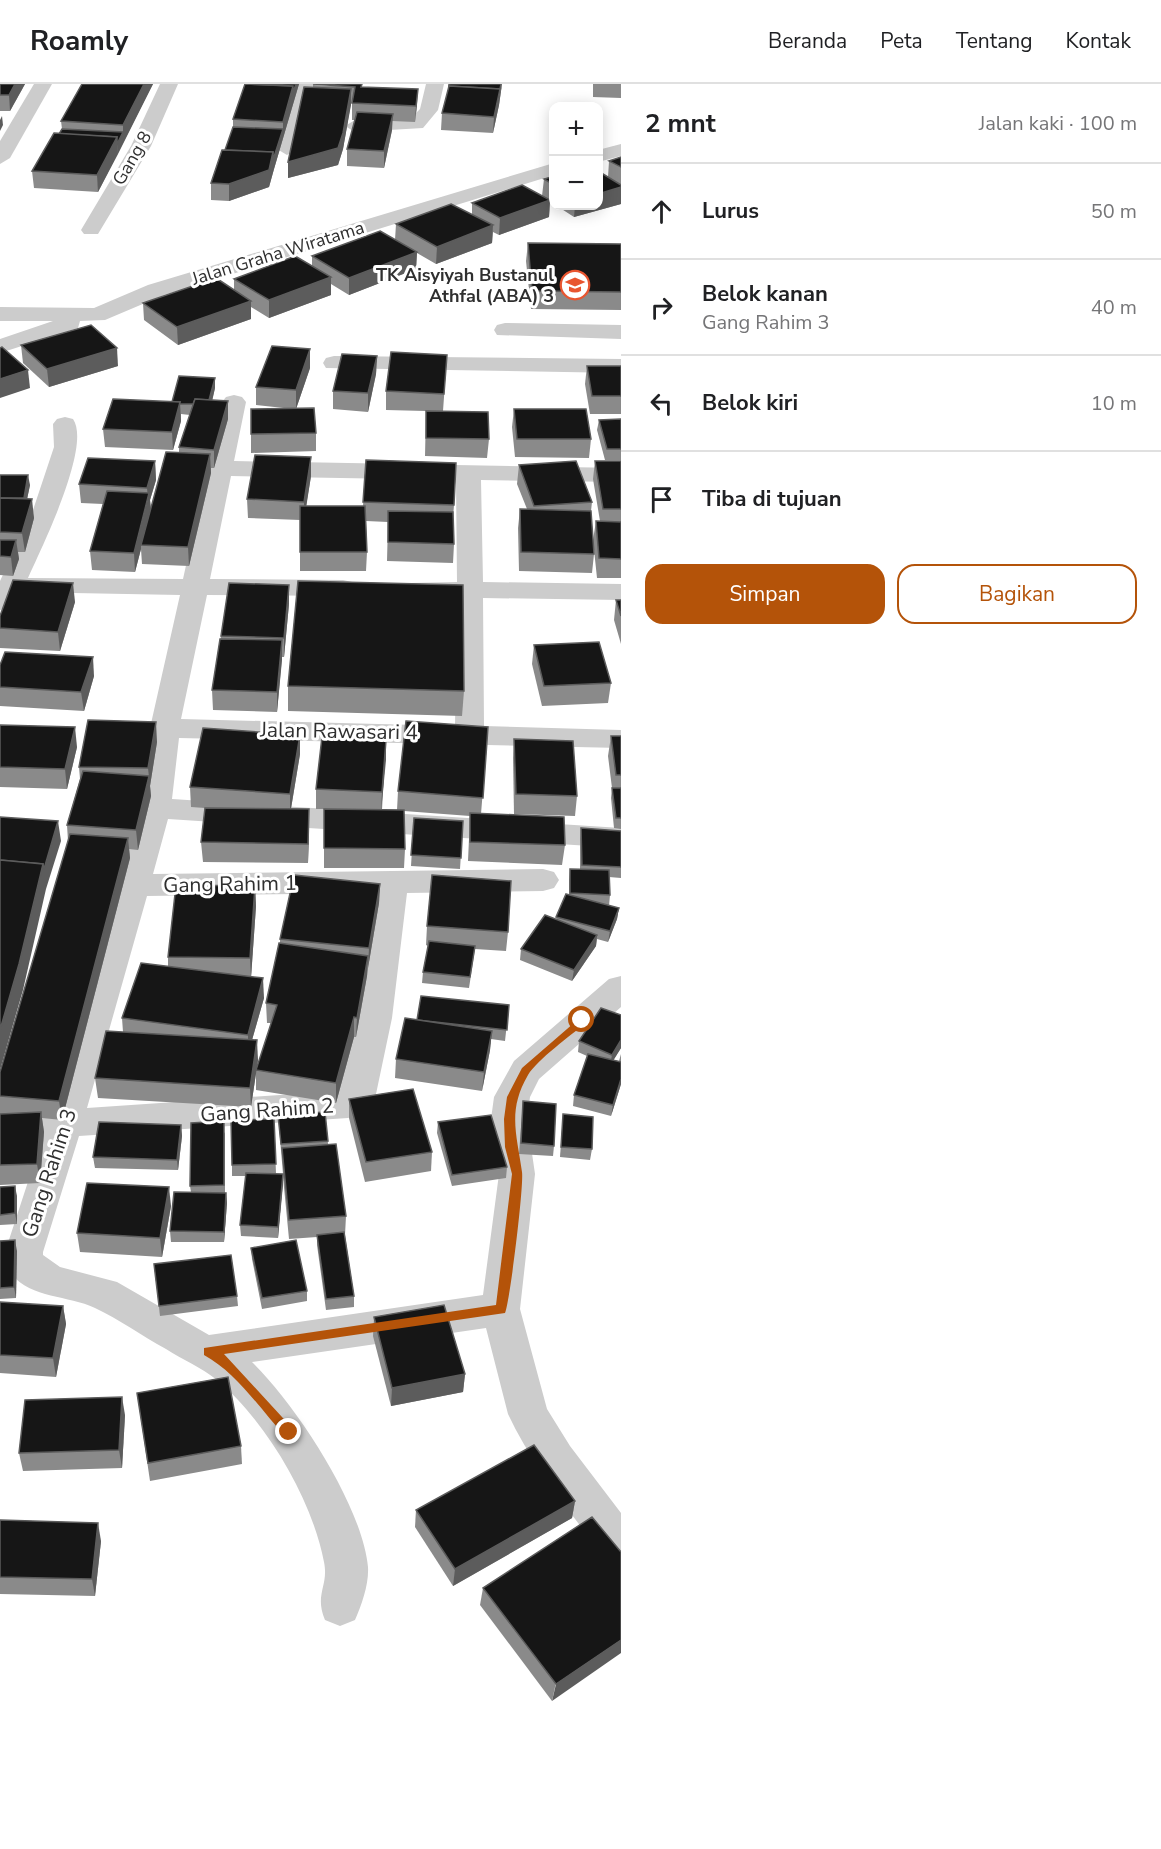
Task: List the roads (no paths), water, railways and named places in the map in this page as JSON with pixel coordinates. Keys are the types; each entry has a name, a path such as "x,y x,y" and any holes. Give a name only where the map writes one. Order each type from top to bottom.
{"street":[{"path":"0,158 43,84"},
{"name":"Gang 8","path":"91,230 141,146 170,84"},
{"path":"287,149 306,84"},
{"path":"355,126 416,124 429,110 435,84"},
{"path":"603,155 621,150"},
{"name":"Jalan Graha Wiratama","path":"0,314 97,315 156,290 549,171"},
{"path":"0,346 97,315"},
{"path":"505,330 621,332"},
{"path":"334,363 621,366"},
{"name":"Gang Rahim 3","path":"208,1352 198,1349 103,1293 50,1280 25,1263 24,1252 65,1124 156,808 165,728 234,402"},
{"path":"65,424 66,447 45,513 6,594 196,587 363,589"},
{"path":"219,468 621,475"},
{"path":"468,473 470,590 468,734"},
{"path":"399,589 621,592"},
{"name":"Jalan Rawasari 4","path":"165,728 621,739"},
{"path":"156,808 621,838"},
{"name":"Gang Rahim 1","path":"133,885 543,880"},
{"name":"Gang Rahim 2","path":"65,1124 348,1104 354,1100 358,1094 375,1018 393,882"},
{"path":"621,988 526,1070 517,1083 509,1119 511,1147 517,1174 501,1310 528,1414 555,1459 621,1546"},
{"path":"0,1128 65,1124"},
{"path":"208,1352 501,1310"},
{"path":"208,1352 220,1358 240,1376 289,1432 333,1518 346,1566 340,1605"}],"place":[{"name":"TK Aisyiyah Bustanul Athfal (ABA) 3","path":"575,285"}]}
